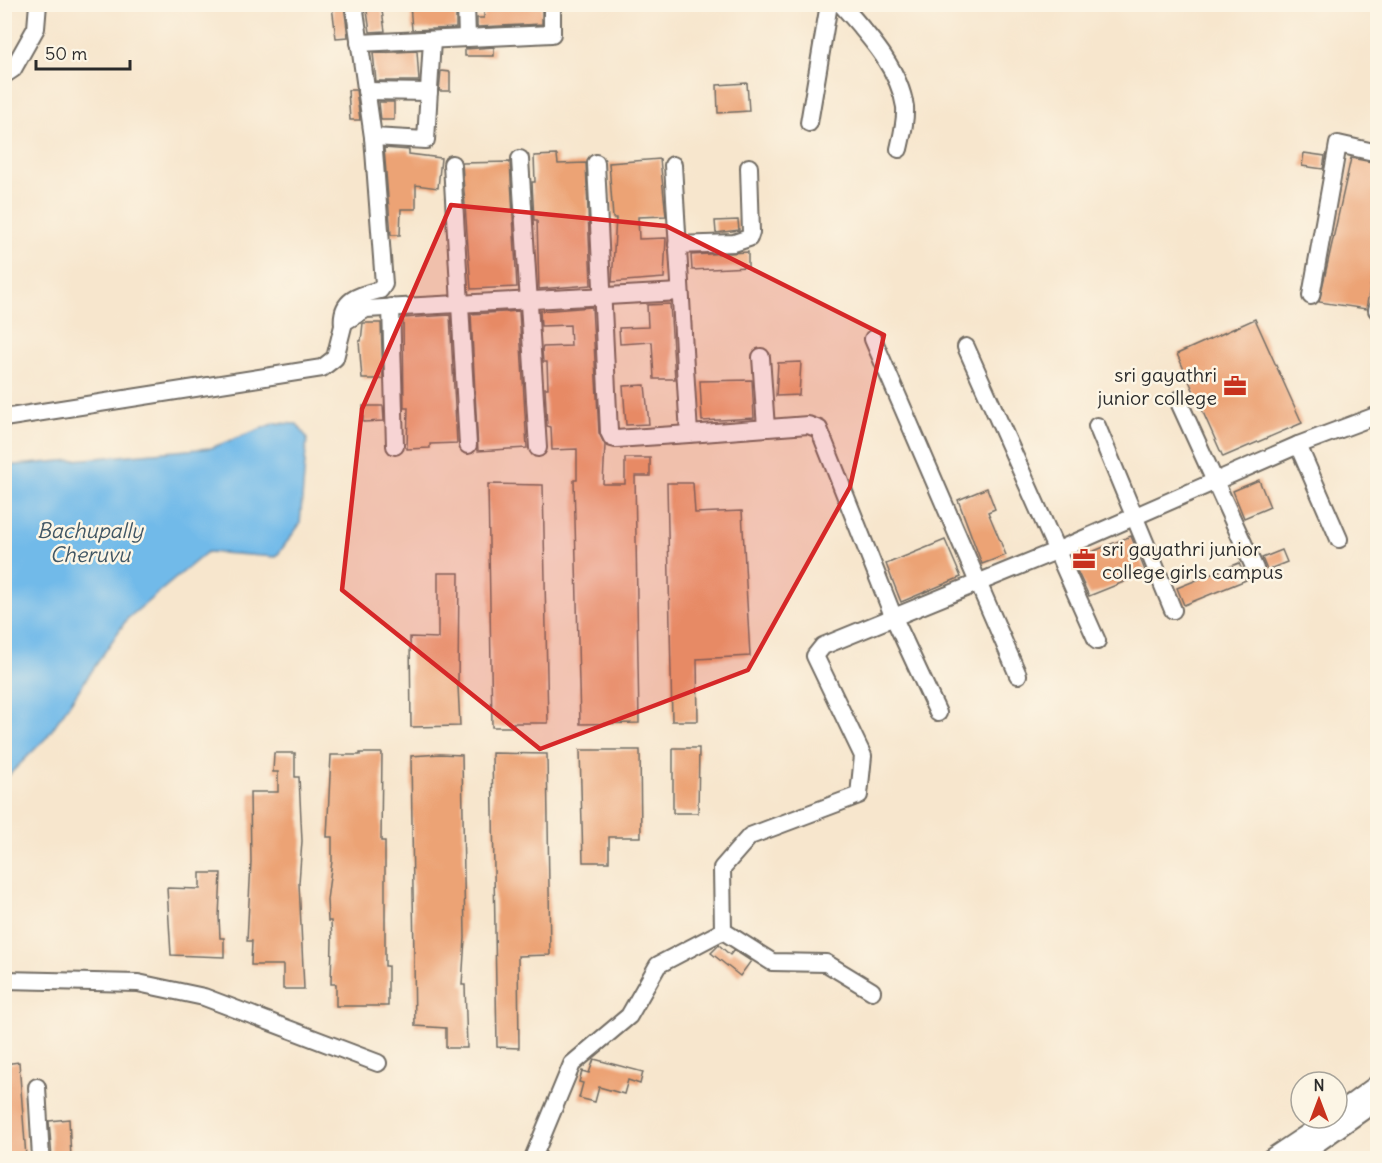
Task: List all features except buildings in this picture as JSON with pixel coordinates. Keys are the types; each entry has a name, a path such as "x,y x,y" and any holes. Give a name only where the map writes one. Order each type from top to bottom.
{"street":[{"path":"4,75 13,69 36,28 38,4"},
{"path":"4,417 322,368 334,358 343,325 342,315 347,304 356,295 380,290 384,284 373,137 354,4"},
{"path":"466,4 467,38"},
{"path":"359,43 552,34 552,4"},
{"path":"809,123 829,4"},
{"path":"841,4 877,48 898,87 905,107 904,130 899,149"},
{"path":"373,137 426,140 432,40"},
{"path":"366,91 429,92"},
{"path":"1311,296 1338,144 1377,153"},
{"path":"520,159 538,448"},
{"path":"596,163 609,432 612,438 808,425 819,429 894,618 938,713"},
{"path":"452,164 468,445"},
{"path":"673,165 689,434"},
{"path":"676,245 734,243 749,238 751,232 749,167"},
{"path":"343,325 350,316 366,309 680,292"},
{"path":"391,307 396,446"},
{"path":"873,339 1018,675"},
{"path":"966,348 1097,642"},
{"path":"761,357 766,428"},
{"path":"1178,400 1255,569"},
{"path":"723,931 722,868 750,836 859,795 863,756 815,656 823,646 1134,518 1298,445 1377,415"},
{"path":"1097,426 1173,609"},
{"path":"1298,445 1339,539"},
{"path":"723,931 772,962 826,963 872,992"},
{"path":"533,1158 572,1064 629,1016 658,965 723,931"},
{"path":"4,980 138,983 204,997 378,1063"},
{"path":"1349,1104 1377,1083"},
{"path":"36,1087 41,1158"},
{"path":"1349,1115 1377,1101"},
{"path":"1270,1158 1320,1130"},
{"path":"1297,1158 1322,1130"}],"highlighted area":[{"path":"451,205 666,226 884,335 850,487 748,670 540,749 342,590 362,409"}],"water":[{"name":"Bachupally Cheruvu","path":"275,423 297,424 307,438 300,524 276,557 207,552 127,619 47,737 5,779 5,466 211,448"}],"place":[{"name":"sri gayathri junior college","path":"1235,386"},
{"name":"sri gayathri junior college girls campus","path":"1084,559"}]}
